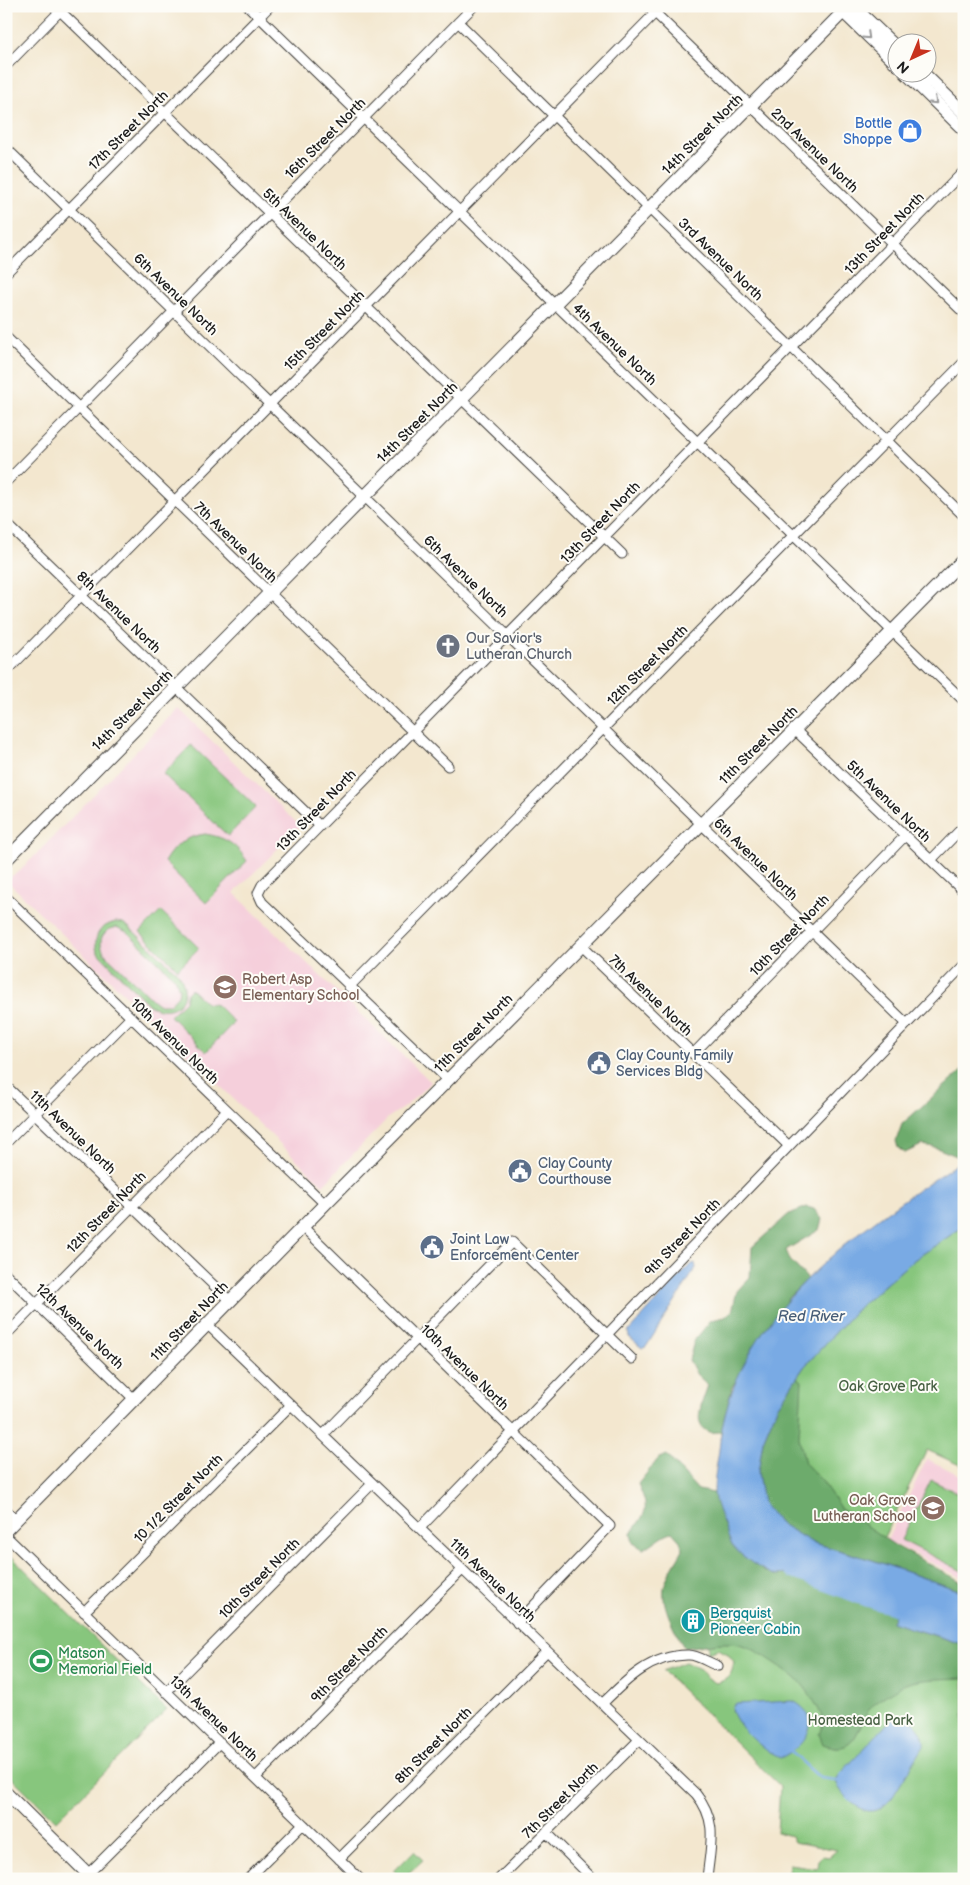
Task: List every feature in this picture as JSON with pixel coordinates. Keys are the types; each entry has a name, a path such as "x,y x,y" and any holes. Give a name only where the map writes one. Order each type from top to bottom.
{"street":[{"name":"4th Avenue North","path":"248,6 964,701"},
{"name":"17th Street North","path":"6,274 270,6"},
{"name":"16th Street North","path":"6,482 474,6"},
{"name":"2nd Avenue North","path":"648,6 964,313"},
{"name":"15th Street North","path":"6,672 662,6"},
{"path":"6,66 60,8"},
{"name":"5th Avenue North","path":"60,8 622,554"},
{"path":"846,8 888,41"},
{"path":"846,8 888,54"},
{"name":"14th Street North","path":"6,860 846,8"},
{"name":"3rd Avenue North","path":"458,22 964,516"},
{"path":"915,82 964,130"},
{"path":"932,82 964,113"},
{"name":"6th Avenue North","path":"6,148 907,1024"},
{"name":"13th Street North","path":"349,987 262,902 258,893 262,885 964,171"},
{"name":"7th Avenue North","path":"6,337 448,766"},
{"name":"12th Street North","path":"349,987 964,362"},
{"name":"8th Avenue North","path":"6,522 320,826"},
{"name":"11th Street North","path":"6,1530 303,1226 964,559"},
{"name":"5th Avenue North","path":"795,730 964,892"},
{"path":"931,860 964,826"},
{"name":"10th Street North","path":"693,1054 905,836"},
{"name":"10th Avenue North","path":"6,897 325,1204"},
{"name":"7th Avenue North","path":"581,946 789,1146"},
{"name":"9th Street North","path":"420,1528 964,965"},
{"path":"349,987 448,1080"},
{"path":"6,1143 131,1017"},
{"name":"11th Avenue North","path":"6,1086 230,1301"},
{"name":"12th Street North","path":"6,1335 227,1110"},
{"name":"10th Avenue North","path":"303,1226 610,1526 517,1623"},
{"path":"323,1435 512,1242 632,1359"},
{"name":"12th Avenue North","path":"6,1274 134,1399"},
{"name":"11th Avenue North","path":"207,1324 696,1794 708,1812 712,1828 707,1879"},
{"name":"10 1/2 Street North","path":"84,1612 291,1405"},
{"name":"10th Street North","path":"166,1692 372,1484"},
{"path":"6,1510 16,1520"},
{"name":"13th Avenue North","path":"6,1536 360,1879"},
{"name":"9th Street North","path":"256,1777 462,1570"},
{"name":"8th Street North","path":"339,1859 547,1651"},
{"path":"602,1704 643,1667 668,1658 690,1654 718,1666"},
{"name":"7th Street North","path":"499,1879 640,1740"},
{"path":"6,1793 90,1876 220,1742"},
{"path":"248,1879 303,1824"},
{"path":"546,1832 593,1879"}],"shaded area":[{"name":"Robert Asp Elementary School","path":"178,708 300,826 234,893 431,1082 407,1105 389,1117 323,1185 7,881 19,872"},
{"name":"Oak Grove Lutheran School","path":"927,1459 964,1477 964,1579 887,1540"}],"green space":[{"path":"191,745 256,807 228,836 163,774"},
{"path":"205,834 229,842 239,850 247,861 206,903 164,862 176,846 192,837"},
{"path":"161,911 199,948 178,969 140,932"},
{"path":"116,922 123,923 130,928 179,974 184,991 183,998 179,1004 173,1008 166,1009 158,1009 149,1005 97,952 96,941 99,932","holes":["116,927 127,932 175,978 179,989 178,995 170,1004 158,1004 105,954 101,945 104,934"]},
{"path":"191,989 206,1003 217,1005 234,1022 206,1052 170,1016 185,1001 187,993"},
{"path":"964,1069 964,1159 934,1147 922,1145 905,1153 898,1148 896,1141 902,1124"},
{"path":"807,1207 814,1209 822,1219 819,1230 786,1250 790,1260 808,1279 789,1297 732,1387 721,1432 709,1432 703,1429 699,1418 708,1385 697,1375 689,1360 694,1341 711,1320 725,1317 732,1311 737,1291 750,1277 752,1247 789,1214"},
{"name":"Oak Grove Park","path":"964,1226 964,1467 927,1450 883,1539 801,1496 785,1408 799,1379 797,1377 804,1367 859,1307 911,1262"},
{"path":"797,1377 802,1381 799,1438 805,1463 822,1481 841,1509 896,1546 964,1583 964,1592 872,1560 811,1542 781,1524 763,1504 758,1473 763,1440 777,1407"},
{"path":"667,1455 698,1490 714,1493 724,1525 763,1571 776,1575 790,1574 819,1582 897,1611 892,1622 964,1645 964,1678 919,1681 898,1688 872,1705 858,1732 849,1744 843,1747 834,1747 823,1744 819,1734 823,1724 822,1719 809,1694 798,1680 773,1661 739,1644 723,1643 684,1648 670,1619 664,1595 667,1578 683,1549 680,1541 672,1532 643,1549 633,1543 631,1533 645,1510 644,1499 638,1484 658,1459"},
{"name":"Oak Grove Lutheran School","path":"931,1480 964,1496 964,1572 901,1540"},
{"path":"6,1551 167,1710 56,1821 6,1772"},
{"name":"Homestead Park","path":"753,1563 892,1622 964,1645 964,1879 787,1879 789,1864 817,1868 818,1860 822,1856 829,1857 837,1850 794,1842 791,1836 777,1832 780,1786 663,1671 685,1662 700,1669 708,1679 716,1683 729,1676 734,1662 728,1654 718,1649 708,1653 708,1646"},
{"path":"414,1851 423,1860 402,1879 394,1871"}],"water":[{"name":"Red River","path":"964,1159 964,1226 911,1262 859,1307 804,1367 777,1407 763,1440 758,1473 763,1504 781,1524 811,1542 872,1560 964,1592 964,1645 892,1622 897,1611 819,1582 790,1574 775,1575 758,1567 732,1545 715,1500 714,1491 719,1450 729,1401 748,1357 774,1316 807,1279 844,1246 884,1214"},
{"path":"695,1263 696,1268 646,1347 642,1348 629,1337 628,1332 690,1265"},
{"path":"793,1701 803,1708 810,1724 804,1740 780,1758 766,1750 751,1737 738,1722 732,1708 735,1704"},
{"path":"896,1717 908,1719 917,1725 924,1740 924,1746 892,1798 883,1807 871,1811 860,1808 840,1790 836,1780 890,1721"}],"waterway":[{"path":"791,1571 865,1599 898,1609"},
{"path":"789,1750 820,1778 836,1780"}],"place":[{"name":"Bottle Shoppe","path":"910,131"},
{"name":"Our Savior's Lutheran Church","path":"448,646"},
{"name":"Robert Asp Elementary School","path":"225,987"},
{"name":"Clay County Family Services Bldg","path":"599,1063"},
{"name":"Clay County Courthouse","path":"520,1171"},
{"name":"Joint Law Enforcement Center","path":"432,1247"},
{"name":"Oak Grove Lutheran School","path":"933,1508"},
{"name":"Bergquist Pioneer Cabin","path":"693,1621"},
{"name":"Matson Memorial Field","path":"41,1661"}]}
